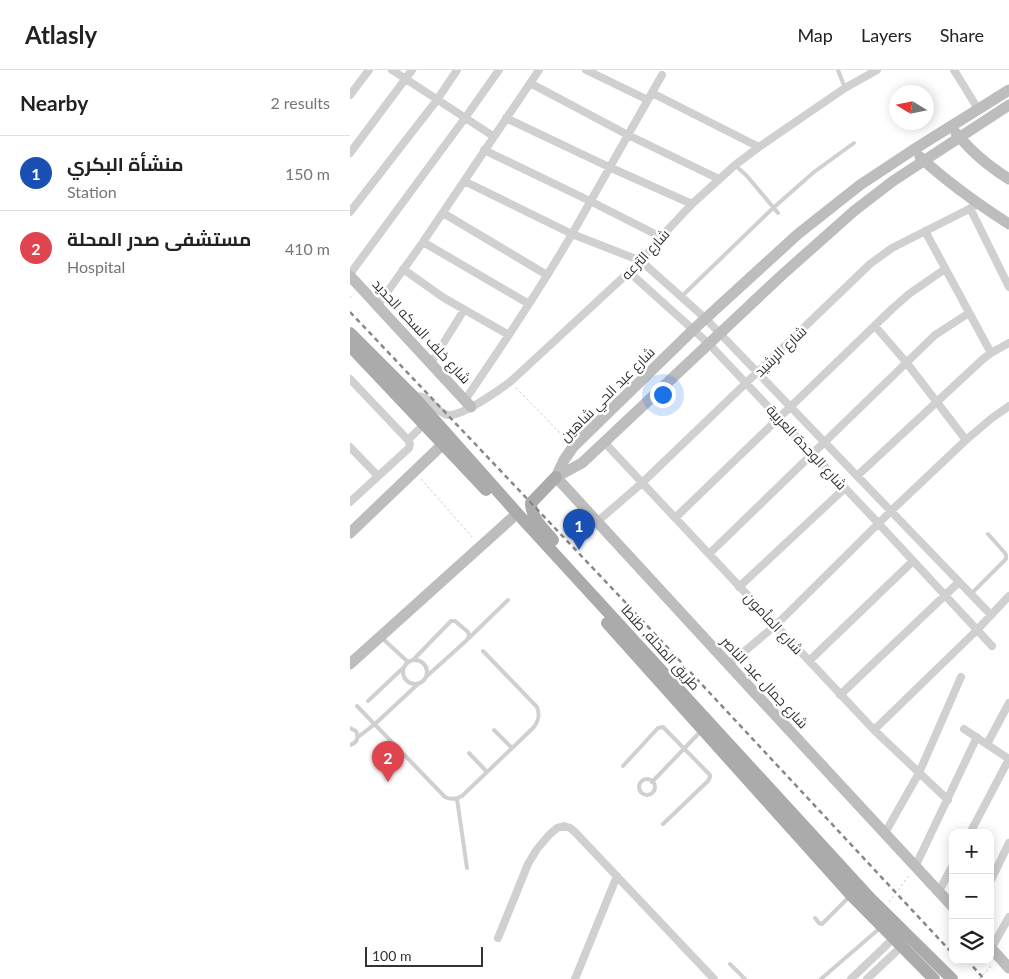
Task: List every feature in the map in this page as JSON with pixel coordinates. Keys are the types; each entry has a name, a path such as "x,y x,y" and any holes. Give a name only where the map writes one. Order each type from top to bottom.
{"main road":[{"name":"طريق المحله, طنطا","path":"350,333 414,397 517,513 882,911 952,979"},
{"name":"طريق المحله, طنطا","path":"350,346 512,518 851,895 934,979"},
{"path":"556,477 531,503 531,509 534,516 562,552 564,558 562,561"}],"street":[{"path":"350,95 369,70"},
{"path":"392,70 493,136"},
{"path":"350,154 412,70"},
{"path":"350,212 437,100 457,70"},
{"path":"350,275 499,70"},
{"path":"378,306 539,70"},
{"path":"586,70 759,147"},
{"name":"شارع الترعه","path":"414,397 425,398 442,413 448,415 455,414 468,403 490,397 510,382 641,261 692,204 719,179 759,147 866,73 877,70"},
{"path":"954,70 978,109"},
{"path":"468,403 572,234 662,75"},
{"path":"530,83 628,135 719,179"},
{"name":"شارع عبد الحي شاهين","path":"556,477 573,447 705,318 798,234 860,185 1009,90"},
{"path":"556,477 582,463 782,275 854,211 924,161 1007,110"},
{"path":"506,118 692,204"},
{"path":"951,127 982,160 1009,179"},
{"path":"484,150 590,201 661,238"},
{"path":"913,150 974,206 1009,224"},
{"path":"464,181 572,234 641,261"},
{"path":"974,206 1009,287"},
{"name":"شارع الرشيد","path":"598,521 642,483 870,264 892,248 974,206"},
{"path":"443,213 548,274"},
{"path":"925,231 991,353"},
{"path":"423,242 529,304"},
{"name":"شارع الوحدة العربية","path":"641,261 720,333 991,615"},
{"path":"675,518 909,294 945,268"},
{"path":"403,269 444,298 509,335"},
{"name":"شارع الوحدة العربية","path":"629,272 709,344 992,646"},
{"name":"شارع خلف السكه الحديد","path":"350,275 468,403"},
{"path":"431,363 464,310"},
{"path":"709,554 935,335 969,313"},
{"path":"875,326 906,362 966,440"},
{"path":"857,476 991,353 1009,343"},
{"path":"350,378 410,444 409,448 350,502"},
{"path":"728,665 776,626 891,511 966,440 1009,406"},
{"path":"408,440 424,424"},
{"name":"شارع المأمون","path":"604,442 874,730 948,800"},
{"path":"350,533 443,444"},
{"path":"350,446 378,476"},
{"name":"شارع جمال عبد الناصر","path":"556,477 949,902"},
{"path":"740,587 845,488"},
{"path":"350,664 512,518"},
{"path":"808,661 913,561"},
{"path":"840,694 959,582"},
{"path":"874,730 977,630 1009,596"},
{"path":"885,834 919,773 960,677"},
{"path":"987,744 1009,703"},
{"path":"964,729 1009,759 972,829"},
{"path":"915,867 976,738"},
{"path":"498,938 532,856 550,834 557,828 564,826 574,831 714,979"},
{"path":"994,874 1009,843"},
{"path":"939,891 949,872"},
{"path":"575,979 617,876"},
{"path":"1009,917 994,951 1009,968"},
{"path":"851,979 898,942"},
{"path":"867,979 898,942"}],"lane":[{"path":"838,70 845,88"},
{"path":"681,297 814,172 854,143"},
{"path":"736,165 748,176 778,213"},
{"path":"971,594 1006,559 1005,553 988,534"},
{"path":"350,745 356,742 358,738 418,684 422,683 427,676 508,600"},
{"path":"368,701 404,668 408,662 413,660 451,621 455,621 468,632 469,638"},
{"path":"380,636 408,662"},
{"path":"356,706 445,797 457,799 536,725 539,720 537,707 483,651"},
{"path":"413,660 425,664 428,672 427,676"},
{"path":"404,668 406,680 413,684 418,684"},
{"path":"623,766 661,727 666,729 708,773 710,779 663,824"},
{"path":"350,728 356,731 358,738"},
{"path":"494,730 512,748"},
{"path":"652,782 703,730"},
{"path":"469,752 486,772"},
{"path":"647,779 652,782 654,787 652,792 646,795 641,792 639,787 641,781 647,779"},
{"path":"457,799 467,868"},
{"path":"815,918 819,923 823,923 851,895"},
{"path":"821,979 882,926"},
{"path":"730,964 745,979"}],"path":[{"path":"510,382 573,447"},
{"path":"414,472 480,547"},
{"path":"882,911 915,867"},
{"path":"979,979 987,964"}],"railway":[{"path":"350,312 625,602 949,950"},
{"path":"971,964 984,979"}],"place":[{"name":"منشأة البكري","path":"579,550"},
{"name":"مستشفى صدر المحلة","path":"388,782"}]}
